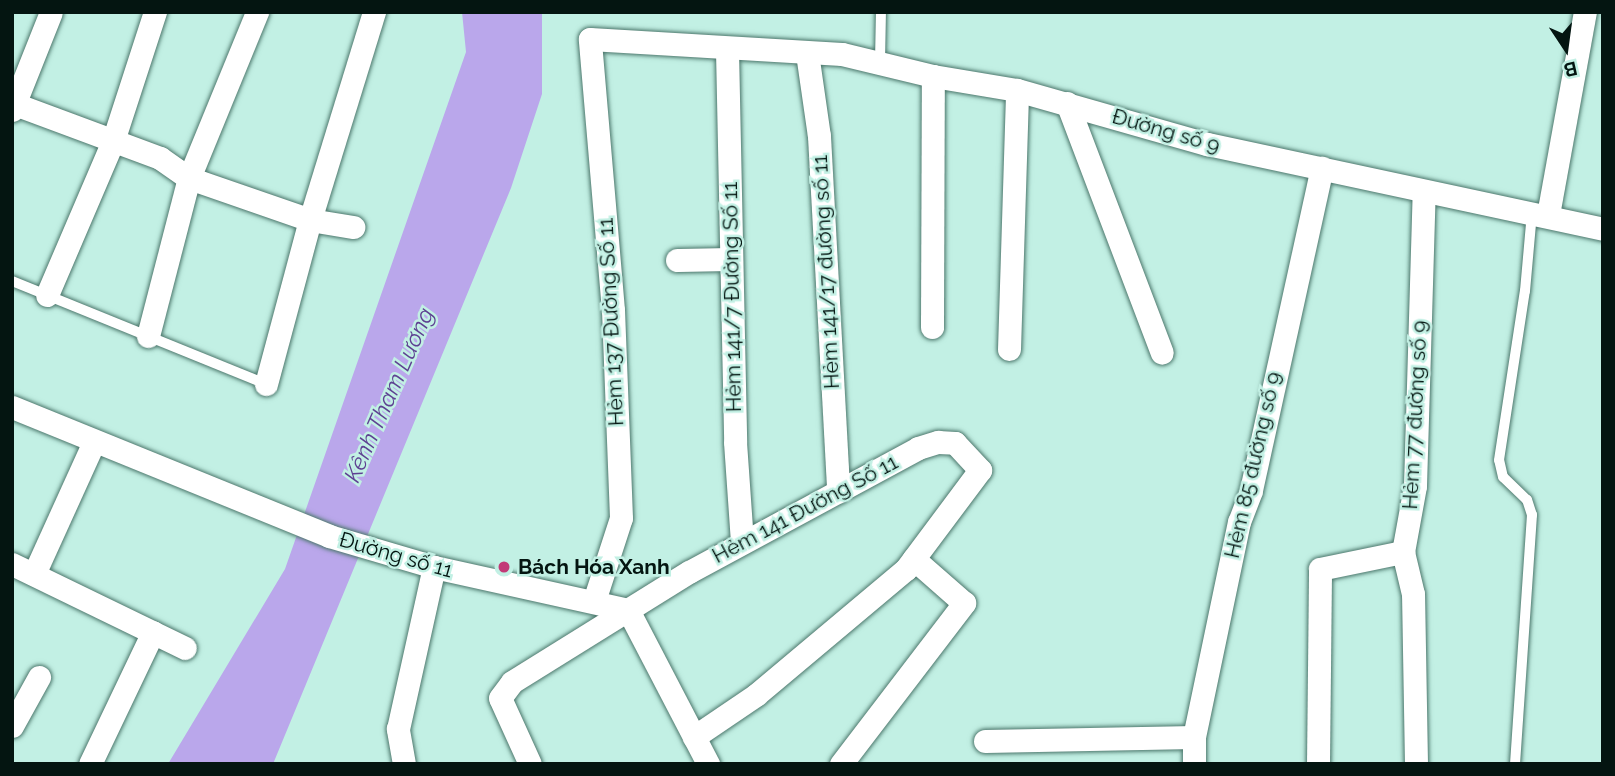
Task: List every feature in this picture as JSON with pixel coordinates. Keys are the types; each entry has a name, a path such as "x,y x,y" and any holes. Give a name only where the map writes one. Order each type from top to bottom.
{"street":[{"path":"51,12 13,106 160,158 189,178 310,220 354,227"},
{"path":"47,295 113,141 155,12"},
{"path":"148,336 189,178 257,12"},
{"path":"266,384 310,220 374,12"},
{"path":"1540,214 1585,12"},
{"name":"Đường số 9","path":"590,40 727,50 842,54 933,76 1017,90 1208,144 1603,229"},
{"name":"Hẻm 137 Đường Số 11","path":"590,40 613,310 621,518 594,601"},
{"name":"Hẻm 141/7 Đường Số 11","path":"727,50 731,259 742,543"},
{"name":"Hẻm 141/17 đường số 11","path":"807,53 819,136 838,491"},
{"path":"932,327 933,76"},
{"path":"1009,349 1017,90"},
{"path":"1067,103 1162,353"},
{"name":"Hẻm 85 đường số 9","path":"1194,764 1194,737 1239,522 1251,491 1322,168"},
{"name":"Hẻm 77 đường số 9","path":"1416,764 1413,594 1403,552 1415,486 1424,191"},
{"path":"677,260 731,259"},
{"name":"Đường số 11","path":"12,407 330,536 434,567 628,610"},
{"path":"34,574 94,442"},
{"name":"Hẻm 141 Đường Số 11","path":"530,764 500,698 512,682 742,543 838,491 938,442 955,443 980,470 914,559"},
{"path":"1318,764 1320,569 1403,552"},
{"path":"694,737 756,695 914,559 964,603 841,764"},
{"path":"12,564 185,648"},
{"path":"404,764 398,729 434,567"},
{"path":"628,610 708,764"},
{"path":"90,764 152,632"},
{"path":"12,726 39,677"},
{"path":"985,741 1194,737"}],"lane":[{"path":"880,62 881,12"},
{"path":"1515,764 1532,515 1527,500 1503,477 1499,460 1525,291 1540,214"},
{"path":"12,281 266,384"}],"water":[{"name":"Kênh Tham Lương","path":"462,12 542,12 542,94 511,188 273,764 168,764 285,569 466,52"}],"place":[{"name":"Bách Hóa Xanh","path":"504,567"}]}
